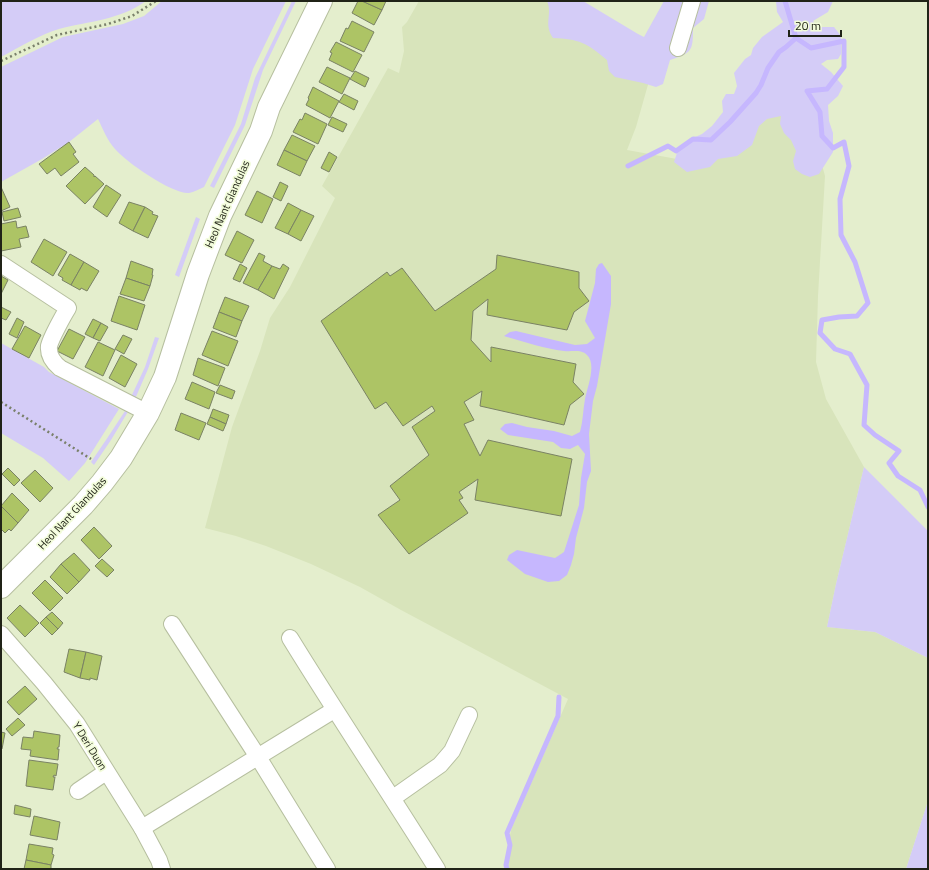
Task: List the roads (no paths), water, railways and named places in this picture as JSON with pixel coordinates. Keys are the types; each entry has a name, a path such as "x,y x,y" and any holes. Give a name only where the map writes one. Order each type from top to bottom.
{"street":[{"name":"Heol Nant Glandulas","path":"1,587 83,505 102,483 121,458 148,412 165,377 198,274 220,216 260,132 269,107 321,1"},
{"path":"678,48 692,1"},
{"path":"1,264 68,308 49,346 50,355 54,363 60,368 148,412"},
{"path":"172,624 258,757 326,869"},
{"name":"Y Deri Duon","path":"1,634 62,704 80,729 142,828 159,860 162,869"},
{"path":"290,638 334,710 393,798 437,869"},
{"path":"142,828 334,710"},
{"path":"393,798 440,765 452,751 469,715"},
{"path":"78,791 106,772"}],"waterway":[{"path":"785,1 796,38 811,48 844,41 844,67 827,89 807,91 820,112 822,136 833,148 844,142 849,166 840,199 841,235 855,262 868,303 857,316 822,320 820,333 835,349 850,354 867,385 864,425 875,435 899,451 889,463 898,476 920,490 928,507"},
{"path":"628,166 668,146 676,151 693,139 711,140 730,122 756,93 768,68 779,52 796,38"},
{"path":"507,869 506,865 510,845 507,833 558,716 559,697"}]}
